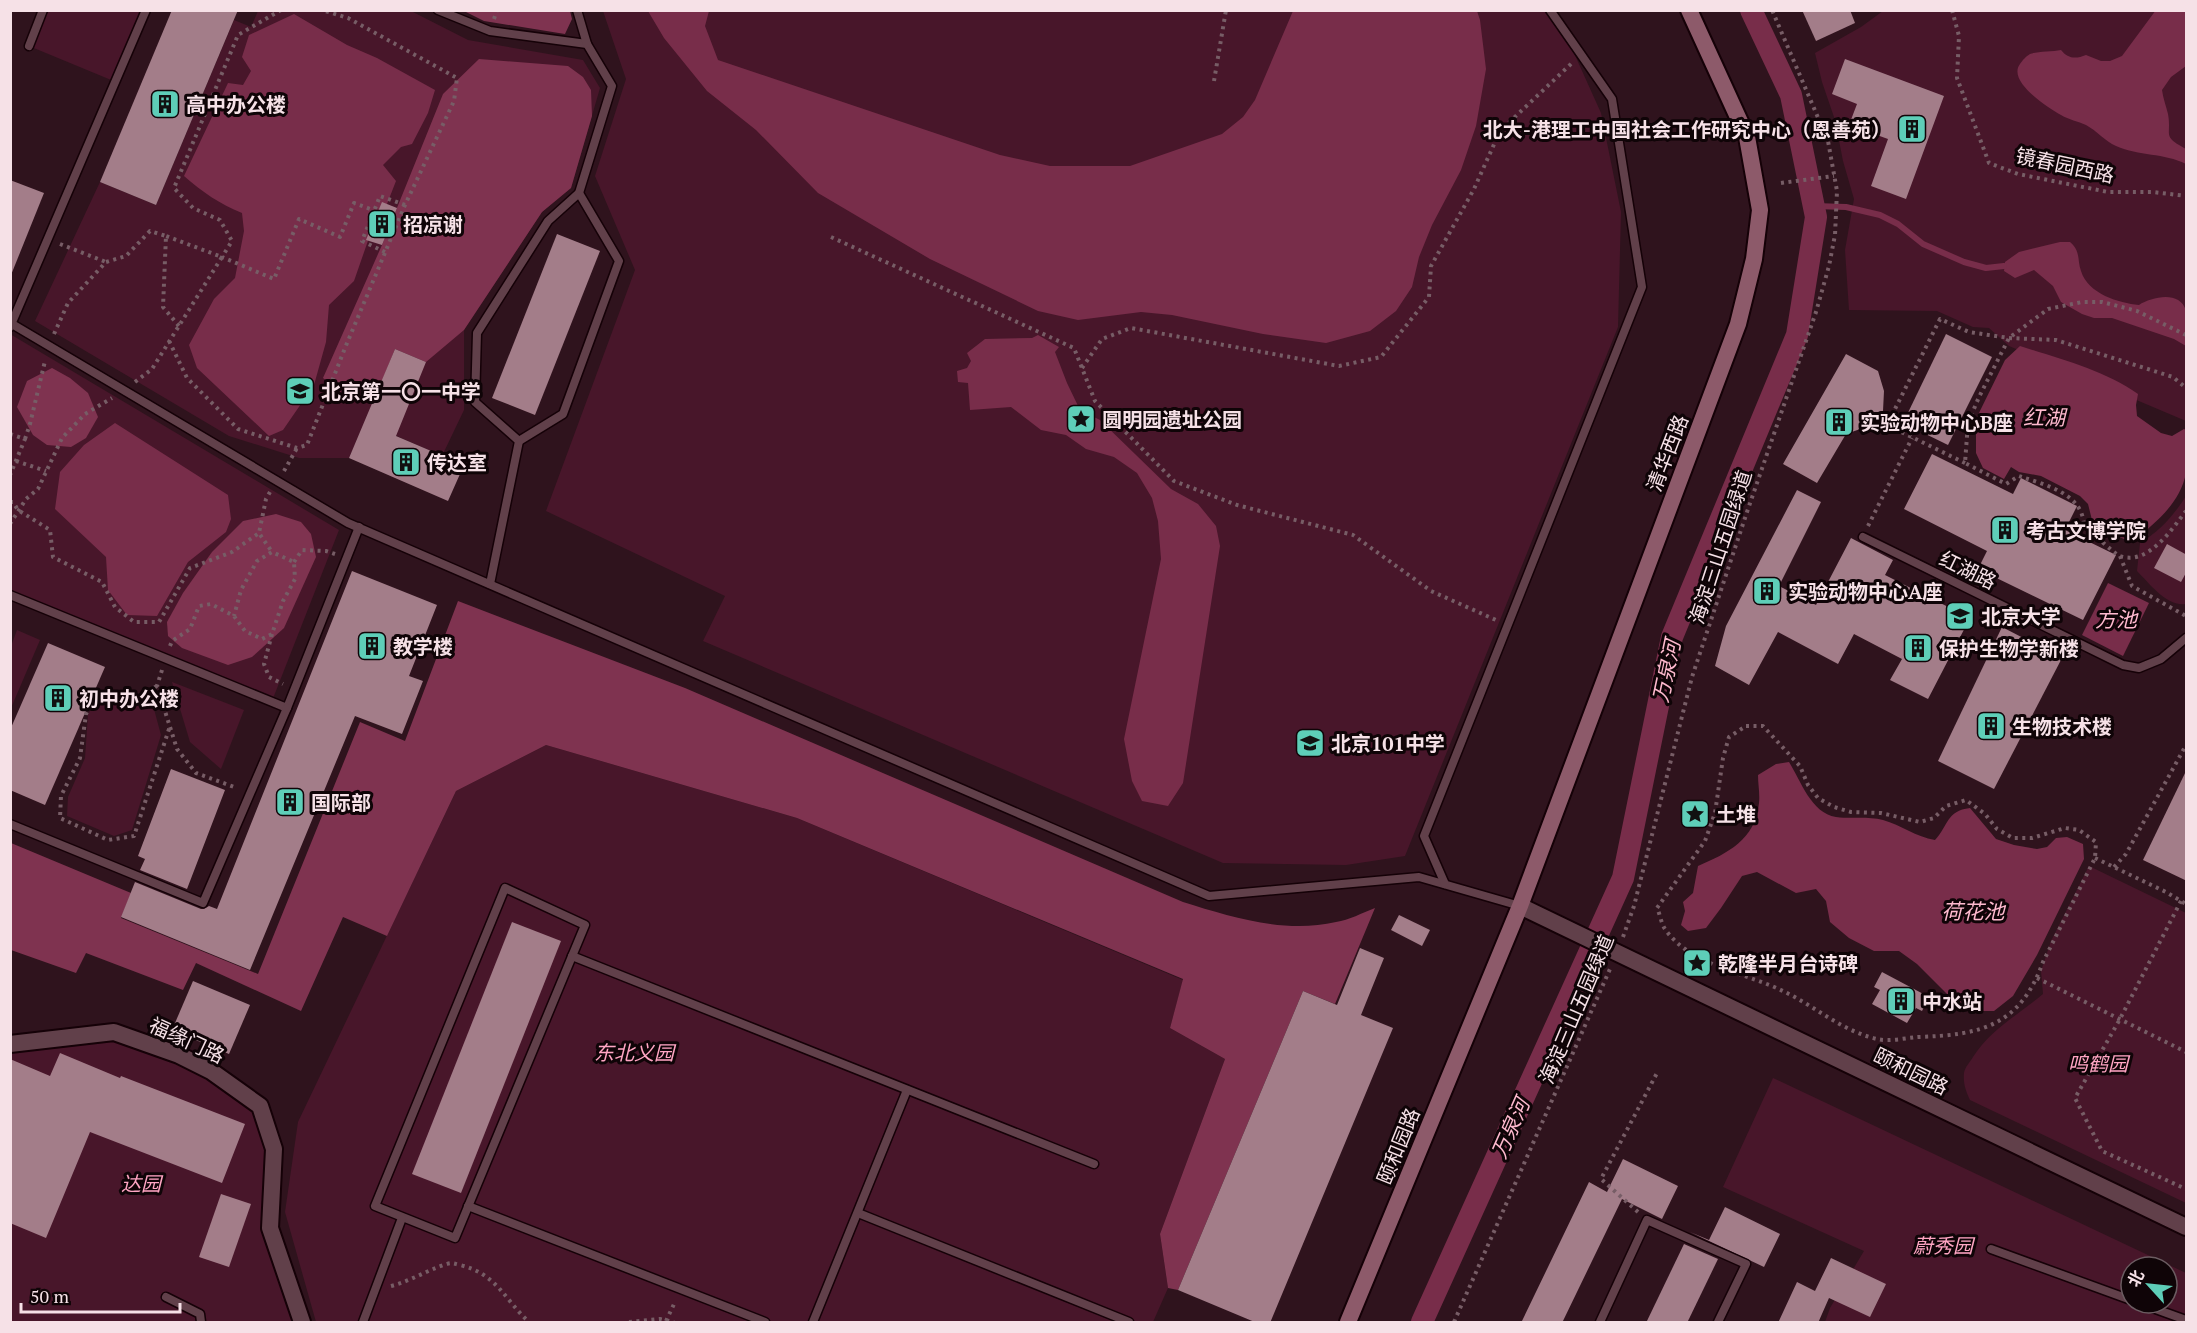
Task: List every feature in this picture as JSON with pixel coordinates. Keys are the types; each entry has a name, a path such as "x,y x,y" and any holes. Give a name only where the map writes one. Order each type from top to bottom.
{"main road":[{"name":"清华西路","path":"1520,906 1738,324 1754,259 1760,210 1747,137 1689,10"},
{"name":"颐和园路","path":"1348,1323 1520,906"}],"street":[{"name":"颐和园路","path":"1520,906 2187,1227"},
{"name":"福缘门路","path":"10,1044 114,1032 179,1055 211,1071 260,1106 274,1149 270,1228 302,1323"}],"lane":[{"path":"29,46 43,10"},
{"path":"146,10 11,325 359,527 1209,896 1419,877 1520,906"},
{"path":"438,10 490,31 587,44"},
{"path":"519,441 475,402 477,333 548,221 579,193 612,86 587,44 577,10"},
{"path":"1445,884 1424,836 1642,287 1612,99 1550,10"},
{"path":"490,584 519,441 563,414 620,261 579,193"},
{"path":"10,824 203,903 287,708 359,527"},
{"name":"红湖路","path":"1863,537 2123,665 2139,668 2162,659 2187,638"},
{"path":"10,595 287,708"},
{"path":"506,888 585,925 468,1206 455,1238 375,1206 506,888"},
{"path":"572,956 1094,1164"},
{"path":"813,1323 907,1090"},
{"path":"468,1206 765,1323"},
{"path":"858,1213 1129,1323"},
{"path":"363,1323 402,1218"},
{"path":"1600,1323 1647,1220 1746,1264 1718,1323"},
{"path":"1991,1249 2119,1296"},
{"path":"166,1298 200,1314 201,1323"}],"path":[{"path":"10,524 26,499 39,489 62,438 85,414 124,390 152,369 232,241 220,220 193,208 174,188 238,35 281,10"},
{"path":"10,502 13,502 18,510 50,530 52,557 102,582 115,607 134,622 159,622 190,568 232,552 259,533 266,499 297,448 307,444 405,205 454,101 457,78 348,18 322,10"},
{"path":"1214,81 1226,10"},
{"name":"海淀三山五园绿道","path":"1454,1323 1617,952 1634,906 1692,677 1816,312 1829,266 1835,235 1836,198 1828,141 1772,10"},
{"name":"镜春园西路","path":"1952,10 1959,36 1957,78 1989,163 2018,174 2108,192 2153,192 2187,196"},
{"path":"1082,368 1102,339 1131,328 1340,366 1381,357 1429,297 1431,266 1474,189 1500,131 1581,55"},
{"path":"1781,183 1834,176"},
{"path":"385,252 362,241 373,210 380,196 405,205"},
{"path":"10,475 30,424 49,346 68,303 106,262 126,256 150,231 274,279 299,219 340,237 354,202 373,210"},
{"path":"166,236 163,307 179,326"},
{"path":"831,237 1074,348 1095,401 1174,481 1237,505 1353,535 1431,591 1508,625"},
{"path":"48,239 106,262"},
{"path":"1965,463 1968,423 1978,397 2009,338 2048,309 2082,302 2102,302 2138,311 2187,334"},
{"path":"2187,388 2173,377 2056,340 2009,338 1969,332 1940,319 1887,425 2006,484 2019,476 2052,488 2075,501 2084,514 2084,526 2120,556 2132,586 2187,616"},
{"path":"170,341 187,378 238,429 297,448"},
{"path":"10,434 25,439"},
{"path":"1863,537 1912,438"},
{"path":"16,461 46,471"},
{"path":"2120,556 2142,556 2166,537 2187,511"},
{"path":"259,533 272,552 294,561"},
{"path":"294,690 269,677 264,664 283,601 295,579 294,561 302,550 326,551 346,559"},
{"path":"234,616 241,590 257,561 272,552"},
{"path":"251,793 196,773 177,749 157,686 172,641 190,629 199,606 211,604 234,616 245,631 262,639 272,634"},
{"path":"157,686 132,700 110,695 93,700 86,714 80,758 61,796 60,818 108,840 134,836 170,726"},
{"path":"1746,726 1763,726 1800,766 1808,784 1818,798 1834,807 1851,812 1881,813 1920,822 1934,818 1946,806 1966,800 1985,814 1997,829 2013,838 2032,838 2065,828 2079,830 2096,842 2095,858 2037,978 2020,1006 1999,1021 1966,1034 1879,1040 1845,1028 1784,991 1710,963 1685,948 1665,929 1657,908 1705,841 1715,813 1729,737 1746,726"},
{"path":"2114,867 2126,854 2187,745"},
{"path":"2095,858 2187,904"},
{"path":"2181,901 2120,1019 2075,1098 2102,1151 2187,1189"},
{"path":"2037,978 2187,1052"},
{"path":"1647,1220 1601,1179 1657,1073"},
{"path":"375,1290 405,1283 450,1263 469,1267 489,1278 504,1293 515,1310 530,1323"},
{"path":"666,1321 680,1289"},
{"path":"629,1323 660,1319 674,1323"}],"green space":[{"path":"43,11 146,11 116,82 29,46"},
{"path":"258,11 411,11 468,40 583,60 600,88 571,188 542,212 464,330 464,410 442,456 365,422 349,458 299,458 229,436 35,321 100,182 156,205 234,20 251,27"},
{"name":"圆明园遗址公园","path":"603,11 1555,11 1601,113 1621,212 1618,327 1405,856 1346,865 1223,863 703,641 725,596 546,511 635,270 595,176 626,79"},
{"path":"1883,11 2186,11 2186,421 2009,346 1989,328 1973,327 1937,311 1849,310 1845,250 1854,199 1843,161 1835,120 1815,53 1861,27"},
{"path":"10,334 339,530 272,701 11,595"},
{"path":"2186,496 2186,604 2179,604 2159,594 2137,571 2140,543 2166,522"},
{"path":"17,630 40,640 11,708 11,646"},
{"path":"172,682 244,710 221,769 190,742"},
{"path":"145,697 151,698 161,735 132,830 114,836 67,816 68,797 85,758 88,714 96,702 111,699 132,704"},
{"name":"东北义园","path":"546,745 797,818 1183,980 1170,1028 1225,1059 1160,1234 1168,1288 1153,1322 316,1322 285,1212 298,1122 456,791"},
{"name":"鸣鹤园","path":"2089,866 2186,913 2186,1203 1970,1100 1965,1087 1965,1071 1980,1047 1997,1030 2043,994 2041,971 2051,941"},
{"name":"达园","path":"114,1032 179,1055 260,1106 274,1149 270,1228 302,1322 11,1322 11,1044"},
{"name":"蔚秀园","path":"1773,1078 2148,1255 2119,1255 2119,1315 2179,1315 2179,1270 2186,1273 2186,1322 1825,1322 1830,1308 1864,1251 1723,1187"}],"shaded area":[{"path":"464,11 570,11 572,19 565,34 484,21"},
{"path":"479,59 568,66 583,77 591,90 592,116 571,188 542,212 464,330 426,362 395,349 380,386 345,395 323,378 382,245 443,94"},
{"path":"52,368 70,378 88,393 98,417 86,438 71,447 47,445 33,435 17,407 27,381"},
{"path":"276,514 301,522 311,534 316,557 284,628 252,657 228,665 182,648 168,636 167,622 183,593 212,552 243,521"},
{"path":"458,601 685,688 1183,902 1258,922 1297,926 1341,921 1375,908 1335,1004 1303,991 1178,1290 1168,1288 1160,1234 1225,1059 1170,1028 1183,979 797,818 546,745 456,791 387,936 343,917 301,1011 196,963 183,990 86,953 76,973 11,950 11,843 131,893 121,918 258,974 360,722 405,741"}],"water":[{"path":"2156,10 2186,11 2186,66 2171,77 2162,90 2168,114 2169,135 2173,141 2186,149 2186,164 2112,144 2086,125 2064,117 2038,100 2024,85 2017,71 2025,57 2037,52 2061,50 2069,57 2076,58 2086,55 2101,61 2110,61 2122,56"},
{"path":"648,11 709,11 705,26 718,60 1000,155 1050,166 1130,166 1222,134 1243,117 1255,100 1293,11 1477,11 1486,69 1476,126 1461,170 1432,225 1419,257 1412,287 1396,311 1370,331 1326,343 1263,334 1172,315 1141,312 1078,320 1038,311 930,259 818,193 756,130 707,91 664,38"},
{"path":"294,14 347,45 377,58 435,90 428,113 412,144 401,147 383,165 396,181 387,204 371,232 354,281 329,305 326,342 314,385 283,430 269,436 197,368 189,345 214,299 235,278 244,231 242,213 226,206 184,176 228,83 243,85 251,71 242,57 249,35"},
{"path":"2060,242 2070,242 2073,245 2085,279 2090,286 2105,296 2139,305 2165,297 2178,300 2183,304 2188,328 2186,346 2174,339 2112,318 2094,318 2082,314 2061,302 2053,286 2034,270 2015,278 2004,271 2005,262 2019,252"},
{"path":"1038,335 1059,347 1055,352 1080,410 1100,420 1171,489 1198,504 1216,526 1220,546 1183,783 1168,806 1142,801 1132,781 1124,739 1161,559 1158,521 1152,498 1137,473 1114,457 1086,449 1066,435 1041,430 1011,407 970,410 968,383 958,382 957,371 967,368 971,361 967,353 985,339 1032,338"},
{"name":"红湖","path":"2020,346 2111,378 2138,394 2137,416 2161,433 2172,436 2186,430 2188,452 2183,484 2165,512 2132,542 2106,532 2093,524 2088,504 2080,496 2041,476 2019,472 2011,467 2004,479 1983,468 1976,453 1976,419 2005,360"},
{"path":"115,423 228,495 231,519 226,532 188,562 157,616 127,615 108,590 106,557 55,509 60,472 84,445"},
{"name":"方池","path":"2108,583 2149,603 2123,656 2082,635"},
{"name":"荷花池","path":"1789,762 1813,803 1827,814 1836,817 1883,820 1935,840 1952,815 1970,808 1996,839 2014,845 2037,849 2047,847 2056,838 2067,837 2083,844 2084,859 2037,955 2013,996 1994,1011 1975,1011 1954,1001 1917,964 1899,951 1874,951 1849,938 1830,922 1826,901 1816,889 1796,893 1757,872 1742,876 1706,928 1688,931 1681,925 1685,911 1683,902 1693,893 1698,866 1720,856 1738,844 1752,827 1759,803 1758,775 1776,764"}],"building":[{"name":"高中办公楼","path":"172,10 238,10 156,205 100,182"},
{"path":"1802,10 1850,10 1855,23 1816,41"},
{"name":"北大-港理工中国社会工作研究中心（恩善苑）","path":"1845,59 1944,96 1906,199 1871,186 1888,139 1849,125 1857,104 1832,94"},
{"path":"10,180 44,193 11,275 10,274"},
{"name":"招凉谢","path":"382,202 397,208 382,245 366,240"},
{"path":"557,234 600,251 535,415 492,398"},
{"path":"1946,334 1992,357 1948,445 1903,423"},
{"name":"传达室","path":"395,349 426,362 396,436 464,465 448,501 349,458"},
{"name":"实验动物中心B座","path":"1846,354 1878,371 1884,391 1883,411 1866,427 1846,434 1817,483 1783,464"},
{"name":"考古文博学院","path":"1932,454 2013,494 2021,478 2077,506 2065,530 2116,555 2083,620 1978,569 1987,551 1904,509"},
{"path":"1797,490 1821,502 1779,586 1816,605 1851,538 1893,560 1885,575 1970,618 1928,699 1890,680 1902,659 1854,634 1838,664 1778,632 1749,685 1715,666 1726,626"},
{"path":"2167,544 2187,555 2187,571 2181,582 2154,568"},
{"path":"352,571 437,605 409,676 423,681 402,734 355,716 250,970 121,917 135,882 201,909 209,906 217,909"},
{"name":"生物技术楼","path":"2002,627 2062,658 1994,789 1938,761"},
{"name":"初中办公楼","path":"48,643 105,667 45,805 10,790 10,730"},
{"path":"171,769 225,790 187,889 140,870 145,859 138,856"},
{"path":"2187,769 2187,881 2143,860"},
{"path":"1399,915 1430,930 1422,946 1391,930"},
{"path":"512,922 561,941 461,1193 412,1174"},
{"path":"1360,948 1384,958 1361,1015 1393,1028 1270,1323 1257,1323 1178,1290 1303,991 1337,1005"},
{"name":"中水站","path":"1882,972 1929,997 1922,1011 1916,1008 1907,1023 1872,1004 1880,990 1874,987"},
{"path":"193,981 250,1005 229,1054 172,1030"},
{"path":"60,1053 120,1078 121,1076 245,1124 222,1183 90,1132 46,1238 10,1223 10,1059 50,1076"},
{"path":"1623,1159 1678,1186 1662,1219 1622,1199 1562,1323 1521,1323 1589,1182 1607,1192"},
{"path":"221,1194 251,1204 229,1267 199,1257"},
{"path":"1725,1207 1780,1234 1764,1267 1690,1232 1709,1240"},
{"path":"1684,1244 1718,1259 1687,1323 1646,1323"},
{"path":"1831,1258 1886,1284 1870,1317 1829,1298 1818,1323 1778,1323 1797,1282 1815,1291"}],"waterway":[{"name":"万泉河","path":"1422,1322 1623,878 1672,637 1797,335 1816,217 1791,95 1751,10"},
{"path":"1814,206 1846,207 1880,215 1898,224 1923,244 1964,262 1986,268 2004,266"}],"place":[{"name":"高中办公楼","path":"165,104"},
{"name":"北大-港理工中国社会工作研究中心（恩善苑）","path":"1912,129"},
{"name":"招凉谢","path":"382,224"},
{"name":"北京第一〇一中学","path":"300,391"},
{"name":"圆明园遗址公园","path":"1081,419"},
{"name":"实验动物中心B座","path":"1839,422"},
{"name":"传达室","path":"406,462"},
{"name":"考古文博学院","path":"2005,530"},
{"name":"实验动物中心A座","path":"1767,591"},
{"name":"北京大学","path":"1960,616"},
{"name":"教学楼","path":"372,646"},
{"name":"保护生物学新楼","path":"1918,648"},
{"name":"初中办公楼","path":"58,698"},
{"name":"生物技术楼","path":"1991,726"},
{"name":"北京101中学","path":"1310,743"},
{"name":"国际部","path":"290,802"},
{"name":"土堆","path":"1695,814"},
{"name":"乾隆半月台诗碑","path":"1697,963"},
{"name":"中水站","path":"1901,1001"}]}
